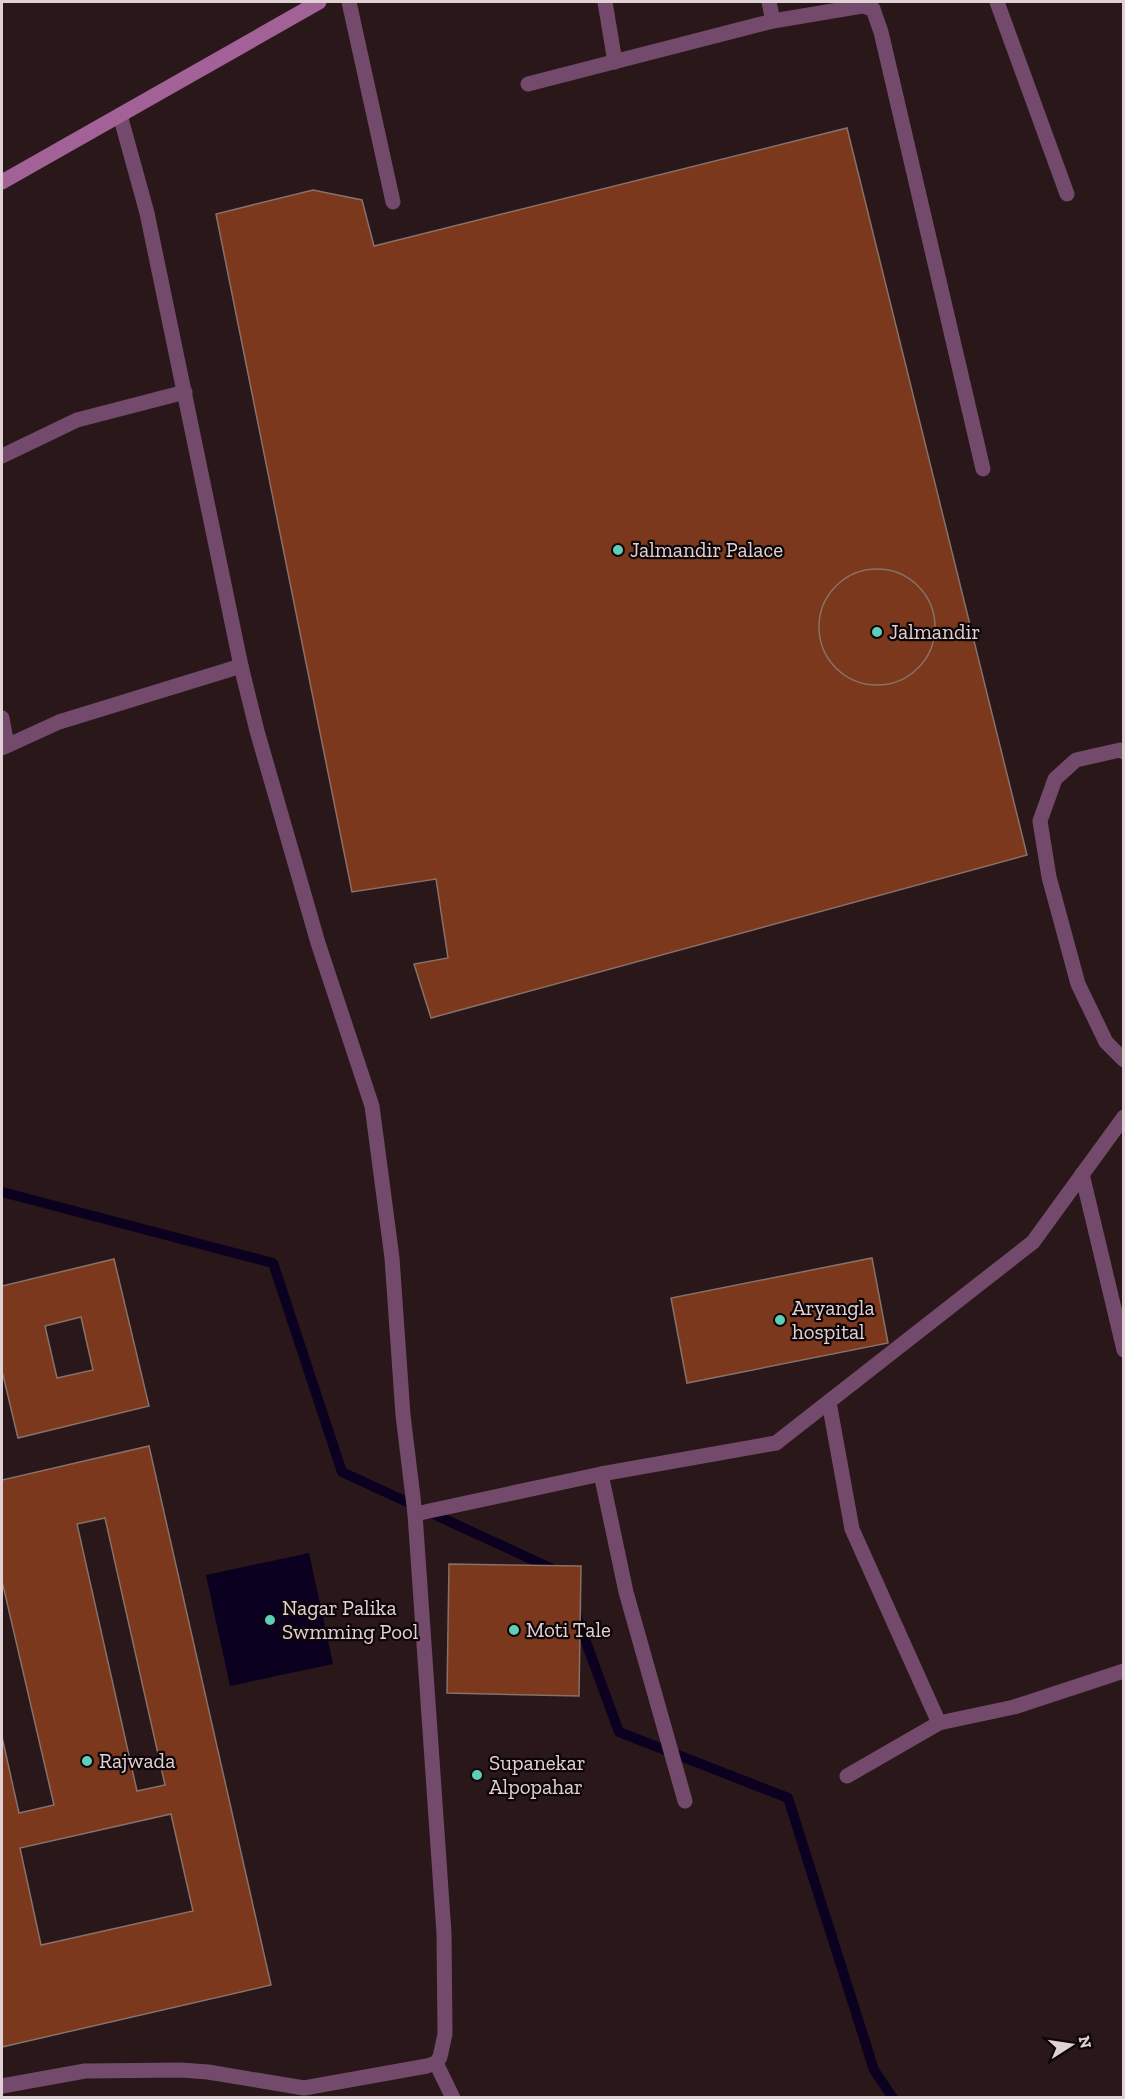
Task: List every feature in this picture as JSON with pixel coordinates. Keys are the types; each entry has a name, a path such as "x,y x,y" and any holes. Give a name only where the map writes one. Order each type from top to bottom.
{"main road":[{"path":"2,182 319,2"}],"street":[{"path":"349,2 393,202"},
{"path":"605,2 615,62"},
{"path":"769,2 773,21"},
{"path":"997,2 1067,194"},
{"path":"528,84 773,21 862,6 873,9 881,32 983,469"},
{"path":"2,2086 85,2071 181,2070 208,2072 298,2093 436,2063 440,2057 445,2034 444,1933 415,1514 403,1415 392,1258 372,1106 318,943 257,731 241,666 147,213 120,115"},
{"path":"2,456 77,420 185,392"},
{"path":"2,718 4,746 59,722 241,666"},
{"path":"1124,752 1120,750 1076,760 1055,779 1040,821 1049,877 1078,984 1106,1042 1124,1060"},
{"path":"415,1514 601,1474 776,1443 1033,1242 1124,1117"},
{"path":"1082,1174 1124,1350"},
{"path":"829,1402 852,1529 939,1723"},
{"path":"601,1474 626,1592 685,1801"},
{"path":"847,1776 939,1723 1014,1707 1124,1671"},
{"path":"436,2063 453,2097"}],"shaded area":[{"name":"Nagar Palika Swmming Pool","path":"309,1553 333,1664 230,1686 206,1575"}],"building":[{"name":"Jalmandir Palace","path":"847,128 1027,855 431,1018 414,964 448,958 436,879 352,892 216,214 313,190 362,200 374,246"},
{"name":"Jalmandir","path":"877,569 899,573 918,586 931,605 935,627 931,649 918,668 899,681 877,685 855,681 836,668 823,649 819,627 823,605 836,586 855,573"},
{"name":"Aryangla hospital","path":"872,1258 888,1343 687,1383 671,1298"},
{"path":"114,1259 149,1406 18,1438 2,1371 2,1286","holes":["81,1317 93,1370 57,1378 45,1326"]},
{"name":"Rajwada","path":"149,1446 271,1985 2,2047 2,1737 19,1813 54,1805 2,1581 2,1480","holes":["105,1518 165,1785 137,1791 77,1524","171,1814 193,1911 41,1945 20,1848"]},
{"name":"Moti Tale","path":"449,1564 581,1566 579,1696 447,1693"}],"waterway":[{"path":"2,1192 273,1263 342,1472 557,1571"},
{"path":"575,1612 619,1732 788,1798 874,2070 893,2098"}],"place":[{"name":"Jalmandir Palace","path":"618,550"},
{"name":"Jalmandir","path":"877,632"},
{"name":"Aryangla hospital","path":"780,1320"},
{"name":"Nagar Palika Swmming Pool","path":"270,1620"},
{"name":"Moti Tale","path":"514,1630"},
{"name":"Rajwada","path":"87,1761"},
{"name":"Supanekar Alpopahar","path":"477,1775"}]}
